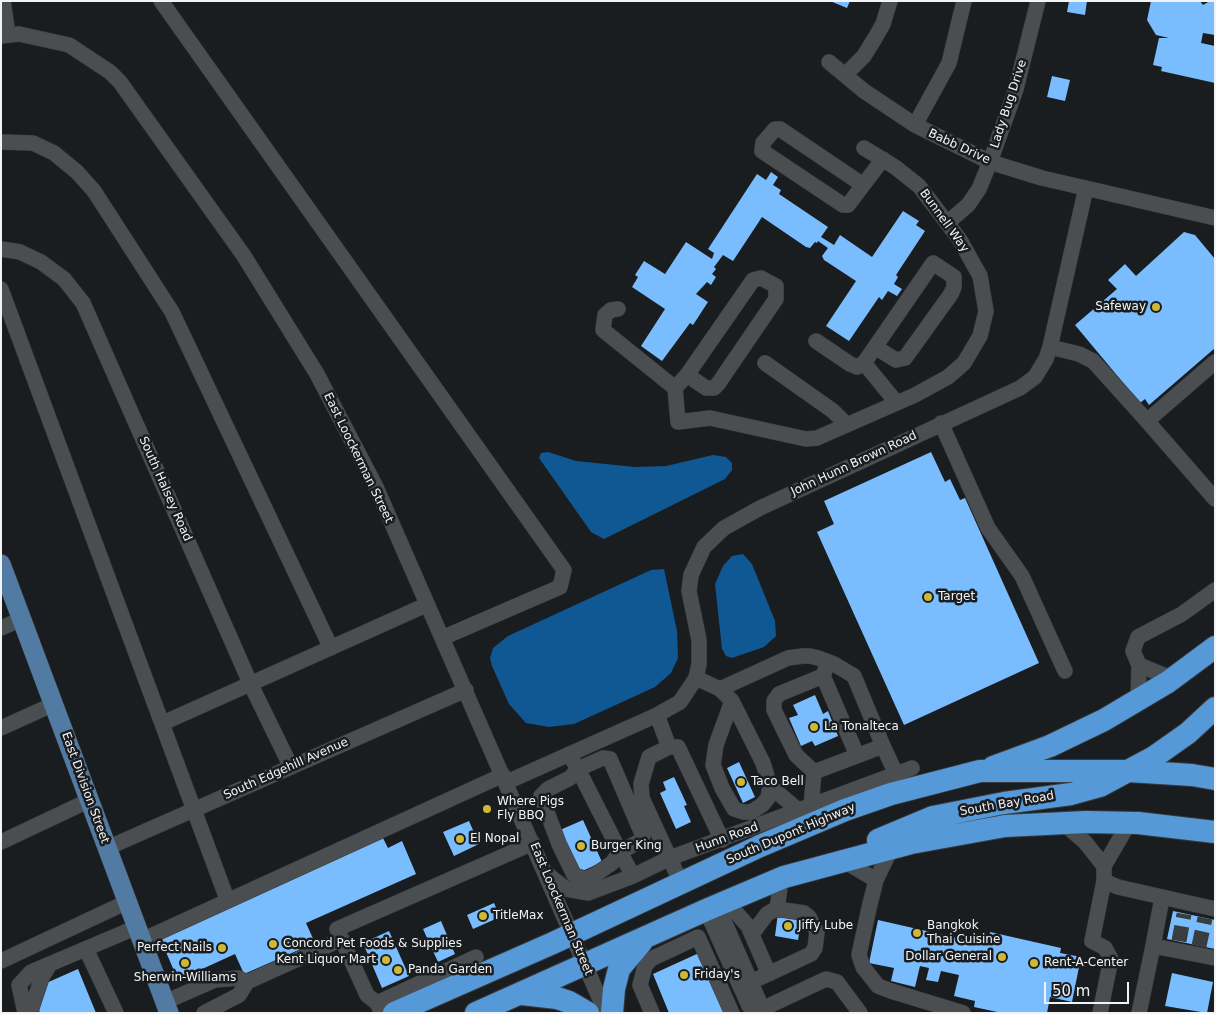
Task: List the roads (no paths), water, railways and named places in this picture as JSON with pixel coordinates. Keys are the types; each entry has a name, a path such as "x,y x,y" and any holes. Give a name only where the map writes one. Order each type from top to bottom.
{"highway":[{"path":"980,772 1050,746 1104,720 1173,678 1215,647"},
{"name":"South Bay Road","path":"782,878 933,817 1004,803 1071,794 1100,786 1154,758 1188,733 1215,708"},
{"name":"South Dupont Highway","path":"385,1009 572,934 845,810 891,794 980,772 1128,771 1192,774 1215,779"},
{"path":"480,1012 716,905 782,878 891,849 958,833 1005,826 1063,823 1129,823 1214,832"},
{"path":"612,1013 614,989 619,969 648,936"},
{"path":"518,994 557,998 573,1004 588,1013"}],"main road":[{"name":"East Division Street","path":"1,564 167,1007"}],"street":[{"path":"3,1 4,35"},
{"path":"161,1 564,570 560,587 442,638"},
{"path":"845,75 864,56 875,38 883,24 890,1"},
{"path":"914,125 949,63 964,1"},
{"name":"Lady Bug Drive","path":"947,223 968,205 979,189 1016,89 1038,1"},
{"name":"East Loockerman Street","path":"4,35 47,39 69,45 110,72 120,82 244,256 317,374 376,488 606,1013"},
{"name":"Babb Drive","path":"829,62 885,106 914,125 990,162 1086,188"},
{"path":"863,185 780,129 775,129 763,143 762,150 843,205 848,205 882,160"},
{"path":"1,142 34,143 54,153 77,172 99,199 172,312 331,648"},
{"name":"Bunnell Way","path":"675,388 678,422 710,418 806,439 817,438 915,395 948,377 964,363 980,336 986,311 980,276 960,240 920,186 864,148"},
{"path":"1086,188 1215,218"},
{"name":"John Hunn Brown Road","path":"25,1013 19,985 31,972 86,949 140,934 228,899 505,779 657,716 680,702 696,678 700,652 689,590 696,561 712,537 738,519 1029,383 1041,370 1050,346 1086,188"},
{"name":"South Halsey Road","path":"1,250 20,252 41,262 64,279 83,303 251,685 291,767"},
{"path":"816,341 857,367 864,363 875,347 933,263 954,277 954,287 951,294 905,358 896,360 875,347"},
{"path":"618,309 611,310 605,315 603,330 675,388 687,375 753,280 761,278 776,286 776,298 718,384 714,388 706,388 687,375"},
{"path":"1,289 228,899"},
{"path":"1050,346 1079,354 1093,361 1215,499"},
{"path":"1147,421 1215,362"},
{"path":"765,363 833,411 847,425"},
{"path":"864,363 896,402"},
{"path":"941,424 988,528 1022,576 1065,672"},
{"path":"1138,700 1139,665 1133,651 1138,637 1189,609 1215,590"},
{"path":"163,723 426,605"},
{"path":"1,628 22,619"},
{"path":"720,689 788,658 810,656 825,669 857,755"},
{"path":"1139,665 1173,678"},
{"path":"814,772 796,755 774,706 775,698 779,694 825,669 847,671 856,678 896,774"},
{"path":"696,678 720,689 732,701 763,763 770,786 768,798 762,806 751,812 743,812 734,808 722,788 713,765 716,745 732,701"},
{"name":"South Edgehill Avenue","path":"107,848 466,690"},
{"path":"1,728 54,704"},
{"path":"657,716 722,840"},
{"path":"814,772 883,746"},
{"path":"673,747 648,757 641,784 642,798 682,883"},
{"path":"569,754 633,876"},
{"path":"604,758 610,759 643,836 640,841 620,852 612,863 586,879 574,875 558,844 542,796 548,788 570,778 578,769 604,758"},
{"name":"Hunn Road","path":"545,873 566,889 588,893 633,876 670,858 912,768"},
{"path":"770,786 805,809 814,772"},
{"path":"1,842 90,800"},
{"path":"1063,823 1085,842 1104,866"},
{"path":"1100,1013 1110,959 1106,948 1092,942 1104,881 1104,866 1129,823"},
{"path":"476,957 385,1009 367,995 337,929 533,843"},
{"path":"891,849 876,880 860,947 859,955 863,968 878,986 891,992 964,1013"},
{"path":"844,861 876,880"},
{"path":"777,910 782,878"},
{"path":"1104,881 1131,892 1162,898 1185,908 1209,911"},
{"path":"1139,1013 1162,898"},
{"path":"1,961 127,902"},
{"path":"716,905 741,916 752,934 769,974"},
{"path":"716,905 759,1001 758,1012"},
{"path":"716,905 749,1006 758,1012"},
{"path":"751,982 811,954 817,942 817,932 810,917 797,912 777,910 767,914 752,934"},
{"path":"652,1013 640,985 645,966 651,959 698,937 732,1013"},
{"path":"204,1013 239,995 246,982 342,940"},
{"path":"1153,946 1178,946 1198,950 1215,958"},
{"path":"86,949 116,1013"},
{"path":"30,1013 42,977 50,964"},
{"path":"167,1007 215,980 238,978 246,982"},
{"path":"758,1012 826,979 837,982 860,1013"}],"water":[{"path":"548,452 576,461 635,467 666,466 713,455 726,457 732,463 732,470 725,479 604,539 591,532 539,458 541,453"},
{"path":"743,554 752,564 775,621 776,636 764,647 732,658 726,656 722,649 715,584 723,566 732,556"},
{"path":"664,569 677,631 678,658 671,673 655,687 574,724 549,727 526,723 509,704 492,666 490,658 493,648 508,636 651,570"}],"tunnel":[{"path":"1179,941 1184,914"},
{"path":"1199,946 1205,918"}],"place":[{"name":"Safeway","path":"1156,307"},
{"name":"Target","path":"928,597"},
{"name":"La Tonalteca","path":"814,727"},
{"name":"Taco Bell","path":"741,782"},
{"name":"Where Pigs Fly BBQ","path":"487,809"},
{"name":"El Nopal","path":"460,839"},
{"name":"Burger King","path":"581,846"},
{"name":"TitleMax","path":"483,916"},
{"name":"Jiffy Lube","path":"788,926"},
{"name":"Bangkok Thai Cuisine","path":"917,933"},
{"name":"Concord Pet Foods & Supplies","path":"273,944"},
{"name":"Perfect Nails","path":"222,948"},
{"name":"Dollar General","path":"1002,957"},
{"name":"Kent Liquor Mart","path":"386,960"},
{"name":"Sherwin-Williams","path":"185,963"},
{"name":"Rent-A-Center","path":"1034,963"},
{"name":"Panda Garden","path":"398,970"},
{"name":"Friday's","path":"684,975"}]}
